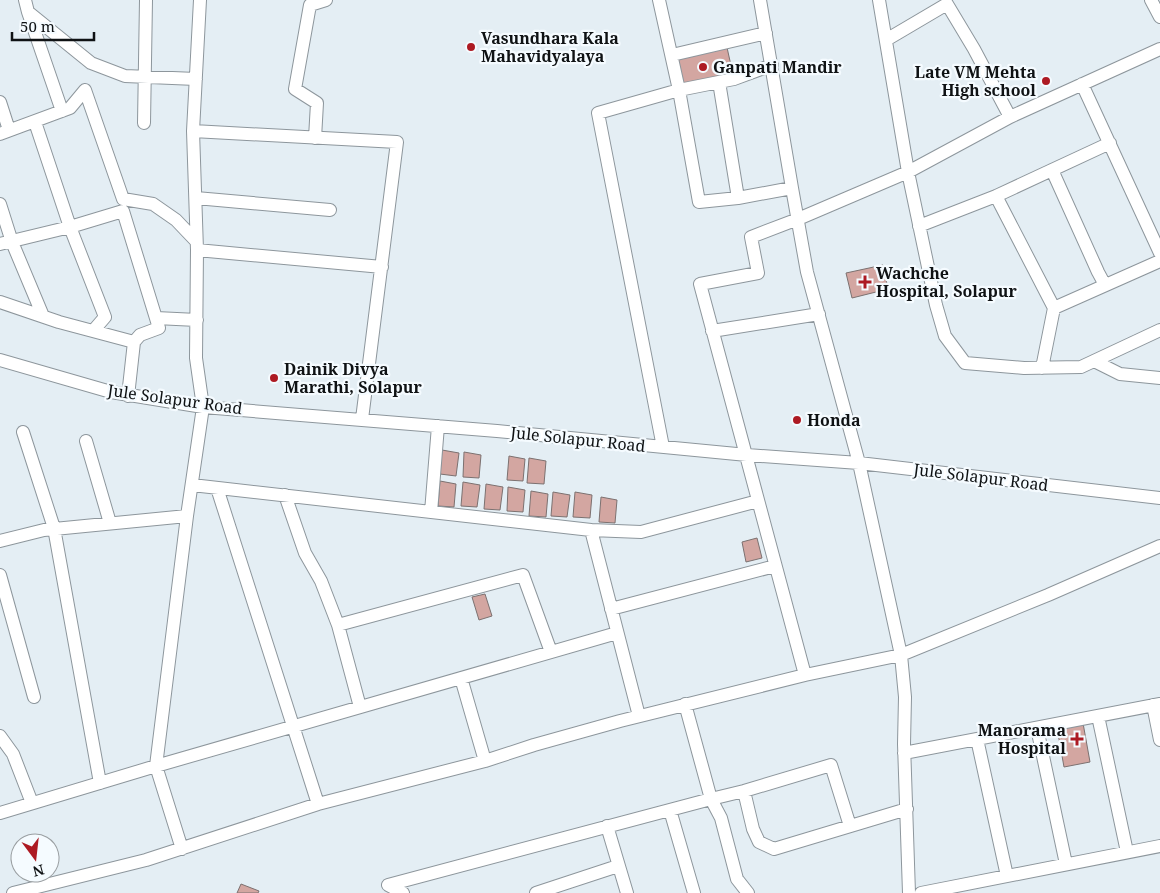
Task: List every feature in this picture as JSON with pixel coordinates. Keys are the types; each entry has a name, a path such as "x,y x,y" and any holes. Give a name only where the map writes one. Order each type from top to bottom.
{"street":[{"path":"144,122 146,0"},
{"path":"182,849 156,766 187,516 203,407 196,358 197,246 194,131 200,0"},
{"path":"316,138 317,103 294,89 310,4 326,0"},
{"path":"659,0 679,90 699,202 738,198 792,188"},
{"path":"760,0 807,272 859,463 901,655 905,697 904,753 909,893"},
{"path":"879,0 908,172 936,305 945,336 965,363 1024,368 1081,367 1160,330"},
{"path":"1152,0 1160,17"},
{"path":"886,40 947,4 974,49 1010,117"},
{"path":"26,6 91,63 124,76 196,79"},
{"path":"26,6 62,111"},
{"path":"672,55 766,33"},
{"path":"805,675 700,284 758,273 751,237 908,172 1010,117 1160,49"},
{"path":"663,447 598,113 679,90 734,78 772,65"},
{"path":"719,82 738,198"},
{"path":"1082,84 1160,253"},
{"path":"0,102 5,132 70,108 86,90 123,199 153,204 176,220 197,246 382,268"},
{"path":"35,122 70,227 105,317 93,331"},
{"path":"194,131 397,142 362,419"},
{"path":"919,226 996,196 1110,144"},
{"path":"1052,170 1105,285"},
{"path":"996,196 1054,308 1042,368"},
{"path":"196,198 330,210"},
{"path":"0,204 6,243 43,316"},
{"path":"6,243 124,211 159,328 140,335 134,342 128,396"},
{"path":"1054,308 1160,261"},
{"path":"0,302 134,342"},
{"path":"712,331 819,314"},
{"path":"156,318 197,320"},
{"name":"Jule Solapur Road","path":"0,360 128,396 203,407 362,419 746,456 859,463 1160,498"},
{"path":"1094,361 1120,374 1160,378"},
{"path":"431,512 438,426"},
{"path":"23,432 54,528 100,783"},
{"path":"86,441 110,523"},
{"path":"192,484 591,530 641,532 758,501"},
{"path":"217,488 318,804"},
{"path":"285,495 305,553 321,581 338,625 360,707"},
{"path":"1,538 54,528 187,516"},
{"path":"591,530 639,716"},
{"path":"13,893 146,860 318,804 485,761 534,745 639,716 805,675 901,655 1048,595 1160,546"},
{"path":"611,610 775,566"},
{"path":"0,575 34,696"},
{"path":"338,625 523,575 551,652"},
{"path":"0,813 617,633"},
{"path":"461,678 485,761"},
{"path":"685,704 710,799 721,818 737,879 748,893"},
{"path":"904,753 1157,705 1160,740"},
{"path":"1098,716 1127,852"},
{"path":"1037,728 1066,864"},
{"path":"0,736 13,754 32,804"},
{"path":"977,739 1007,876"},
{"path":"403,893 388,885 710,799 744,792 831,765 850,826"},
{"path":"744,792 753,829 759,842 774,849 907,810"},
{"path":"670,810 694,893"},
{"path":"607,826 626,893"},
{"path":"921,893 1160,846"},
{"path":"536,893 618,866"}],"building":[{"name":"Ganpati Mandir","path":"726,43 734,79 679,90 672,55"},
{"path":"883,265 888,289 852,298 846,273"},
{"path":"442,450 459,453 456,476 440,474"},
{"path":"464,452 481,455 479,478 463,477"},
{"path":"509,456 525,459 523,481 507,480"},
{"path":"529,458 546,461 544,484 527,483"},
{"path":"440,481 456,484 454,507 438,506"},
{"path":"463,482 480,485 477,507 461,506"},
{"path":"486,484 503,487 500,510 484,509"},
{"path":"508,487 525,490 523,512 507,511"},
{"path":"531,491 548,494 546,517 529,516"},
{"path":"553,492 570,495 567,517 551,516"},
{"path":"575,492 592,495 590,518 573,517"},
{"path":"601,497 617,500 615,523 599,522"},
{"path":"757,538 762,558 746,562 742,542"},
{"path":"485,594 492,616 479,620 472,597"},
{"path":"1083,723 1090,762 1064,767 1057,728"},
{"path":"241,884 259,891 258,893 237,893"}],"place":[{"name":"Vasundhara Kala Mahavidyalaya","path":"471,47"},
{"name":"Ganpati Mandir","path":"703,67"},
{"name":"Late VM Mehta High school","path":"1046,81"},
{"name":"Wachche Hospital, Solapur","path":"865,282"},
{"name":"Dainik Divya Marathi, Solapur","path":"274,378"},
{"name":"Honda","path":"797,420"},
{"name":"Manorama Hospital","path":"1077,739"}]}
